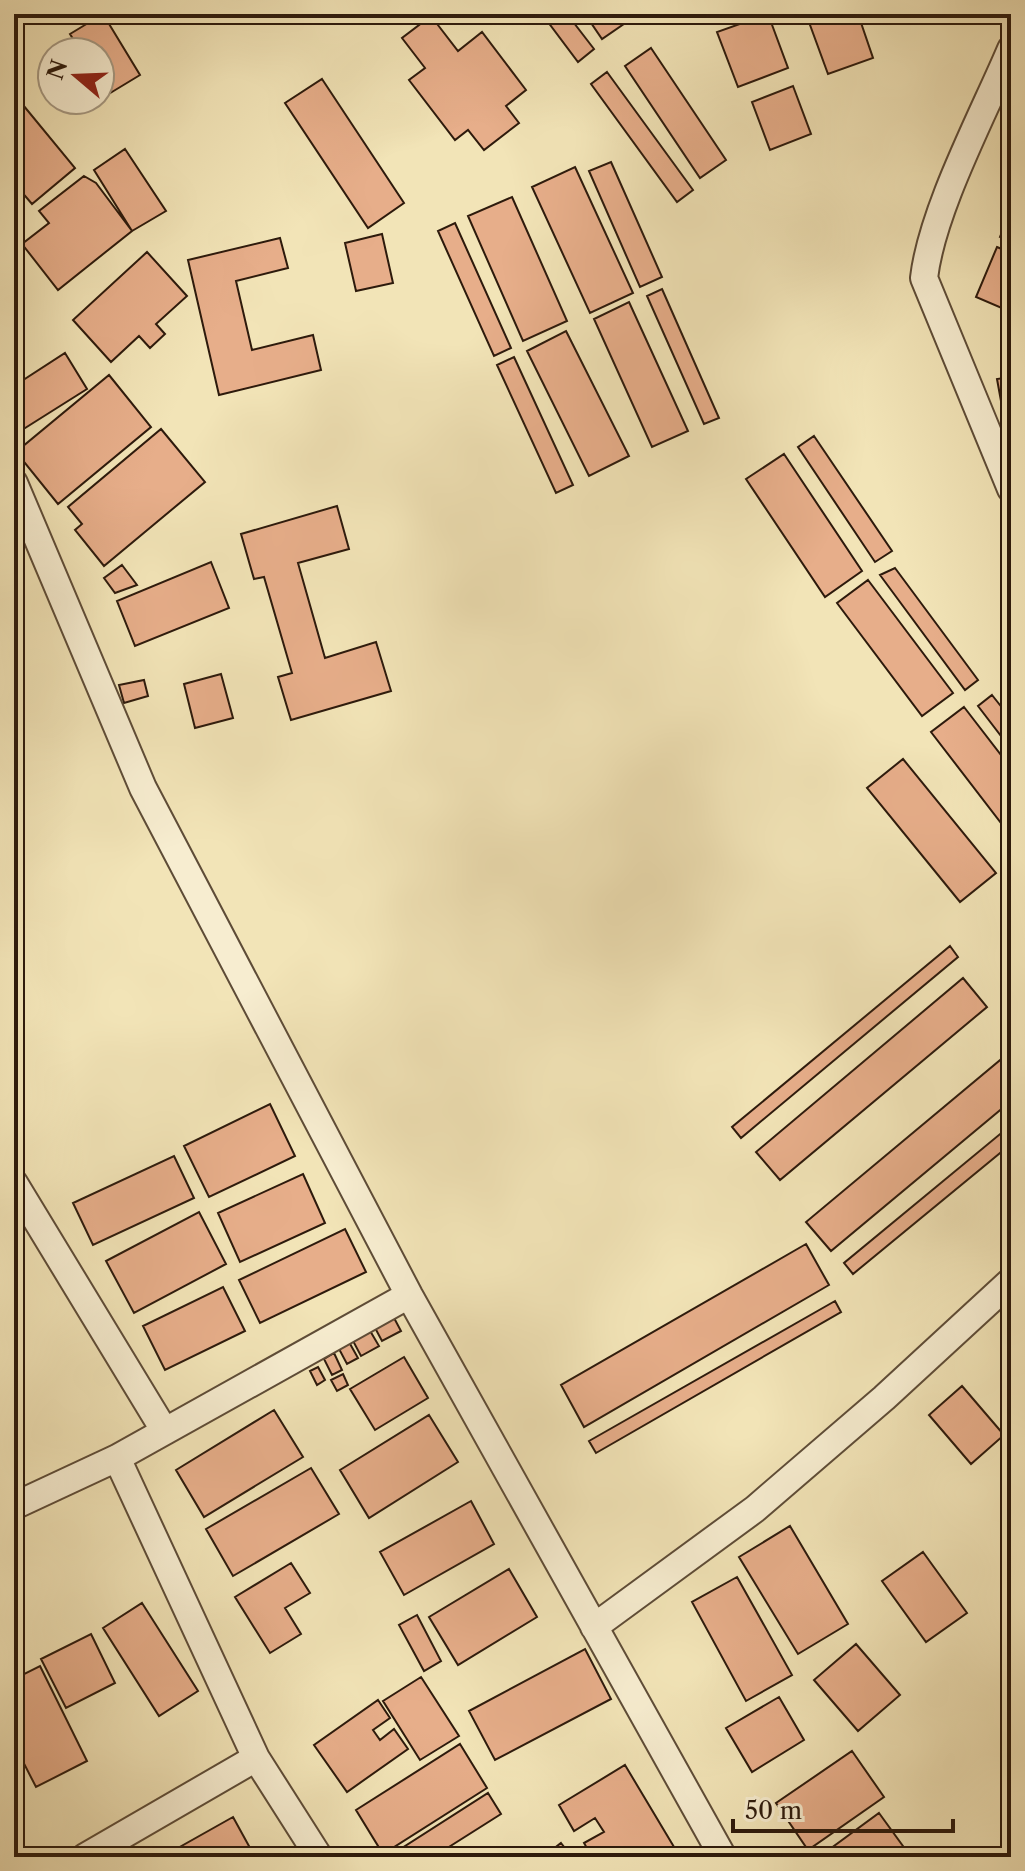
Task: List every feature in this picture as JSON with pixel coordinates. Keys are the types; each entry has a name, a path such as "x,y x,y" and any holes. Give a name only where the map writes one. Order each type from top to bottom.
{"street":[{"path":"1011,49 927,253 924,278 1011,489"},
{"path":"14,483 143,788 409,1295 723,1857"},
{"path":"14,1183 164,1430"},
{"path":"594,1627 755,1509 884,1398 1011,1281"},
{"path":"14,1506 117,1458 409,1295"},
{"path":"117,1458 256,1758 319,1857"},
{"path":"85,1857 256,1758"}],"building":[{"path":"103,14 140,75 116,90 116,36 70,34"},
{"path":"542,14 567,14 594,49 578,62"},
{"path":"585,14 632,14 634,17 602,39"},
{"path":"768,14 788,68 738,87 717,32"},
{"path":"806,14 858,14 873,58 828,74"},
{"path":"431,16 458,51 482,32 526,90 506,106 519,123 484,150 468,130 455,140 409,80 425,68 402,38"},
{"path":"651,48 726,160 700,178 625,66"},
{"path":"607,72 693,190 677,202 591,84"},
{"path":"322,79 404,203 368,228 285,103"},
{"path":"793,86 811,134 770,150 752,102"},
{"path":"14,94 75,168 32,204 14,183"},
{"path":"125,149 166,211 132,231 94,170"},
{"path":"611,162 662,277 640,287 589,171"},
{"path":"575,167 633,293 590,313 532,187"},
{"path":"84,176 96,183 132,231 58,290 22,244 49,223 39,211"},
{"path":"512,197 567,321 523,341 468,216"},
{"path":"1011,210 1011,241 1000,237"},
{"path":"455,223 511,348 494,356 438,231"},
{"path":"382,234 393,283 356,291 345,243"},
{"path":"280,238 288,268 236,281 252,350 313,335 321,370 219,395 188,260"},
{"path":"997,247 1011,253 1011,312 976,297"},
{"path":"147,252 187,296 156,324 165,334 150,348 139,336 111,362 73,320"},
{"path":"662,289 719,418 704,424 647,296"},
{"path":"629,302 688,431 652,447 594,319"},
{"path":"566,331 629,456 589,476 527,351"},
{"path":"65,353 87,389 14,435 14,386"},
{"path":"514,357 573,485 556,493 497,365"},
{"path":"109,375 151,427 58,504 16,452"},
{"path":"1011,377 1011,399 1001,401 997,379"},
{"path":"161,429 205,482 104,566 75,530 82,524 68,507"},
{"path":"814,436 892,551 875,562 798,447"},
{"path":"784,454 862,571 825,597 746,479"},
{"path":"337,506 349,549 298,563 325,658 376,642 391,691 291,720 278,677 292,673 264,577 254,579 241,534"},
{"path":"211,562 229,608 135,646 117,601"},
{"path":"122,565 137,585 115,593 104,578"},
{"path":"895,568 978,680 965,690 880,575"},
{"path":"868,580 953,693 922,716 837,603"},
{"path":"221,674 233,718 195,728 184,684"},
{"path":"144,680 148,696 124,703 119,685"},
{"path":"992,695 1011,719 1011,749 978,706"},
{"path":"964,707 1011,768 1011,836 931,732"},
{"path":"903,759 996,873 960,902 867,788"},
{"path":"950,946 958,957 741,1138 732,1127"},
{"path":"963,978 987,1007 780,1180 756,1152"},
{"path":"1011,1051 1011,1101 831,1251 806,1222"},
{"path":"270,1104 295,1156 209,1197 184,1146"},
{"path":"1011,1125 1011,1144 853,1274 844,1263"},
{"path":"174,1156 194,1198 93,1245 73,1203"},
{"path":"303,1174 325,1223 240,1262 218,1213"},
{"path":"199,1212 226,1264 134,1313 106,1261"},
{"path":"345,1229 366,1272 260,1323 239,1280"},
{"path":"806,1244 829,1285 584,1427 561,1385"},
{"path":"223,1287 245,1331 165,1370 143,1326"},
{"path":"835,1301 841,1312 596,1453 589,1441"},
{"path":"393,1316 401,1331 382,1341 374,1326"},
{"path":"369,1329 379,1346 361,1356 352,1339"},
{"path":"349,1342 358,1358 347,1364 338,1347"},
{"path":"334,1353 342,1370 332,1375 324,1359"},
{"path":"404,1357 428,1398 375,1430 350,1389"},
{"path":"318,1367 325,1380 317,1385 310,1371"},
{"path":"343,1374 348,1385 337,1391 331,1380"},
{"path":"962,1386 1004,1435 971,1464 929,1415"},
{"path":"274,1410 303,1457 204,1517 176,1470"},
{"path":"429,1415 458,1462 369,1518 340,1470"},
{"path":"311,1468 339,1514 233,1576 206,1529"},
{"path":"471,1501 494,1544 404,1595 380,1552"},
{"path":"790,1526 848,1624 798,1654 739,1557"},
{"path":"923,1552 967,1613 926,1642 882,1581"},
{"path":"291,1563 310,1593 285,1608 301,1634 270,1653 235,1597"},
{"path":"509,1569 537,1617 458,1665 429,1617"},
{"path":"737,1577 792,1675 746,1701 692,1602"},
{"path":"142,1603 198,1691 159,1716 103,1628"},
{"path":"417,1615 441,1661 424,1671 399,1625"},
{"path":"91,1634 115,1683 66,1708 41,1659"},
{"path":"856,1644 900,1695 858,1731 814,1680"},
{"path":"585,1649 611,1699 495,1760 469,1711"},
{"path":"40,1666 87,1761 36,1787 14,1744 14,1679"},
{"path":"421,1677 459,1736 420,1760 383,1701"},
{"path":"779,1697 804,1740 752,1772 726,1728"},
{"path":"378,1700 390,1718 373,1730 380,1740 394,1729 408,1749 347,1792 314,1745"},
{"path":"460,1744 487,1788 383,1854 356,1810"},
{"path":"852,1751 884,1797 808,1850 776,1803"},
{"path":"625,1765 680,1857 592,1857 584,1843 604,1832 595,1818 574,1831 559,1805"},
{"path":"488,1793 501,1814 433,1857 388,1857"},
{"path":"879,1813 908,1853 902,1857 819,1857"},
{"path":"233,1817 255,1857 162,1857"},
{"path":"561,1843 572,1857 543,1857"}]}
